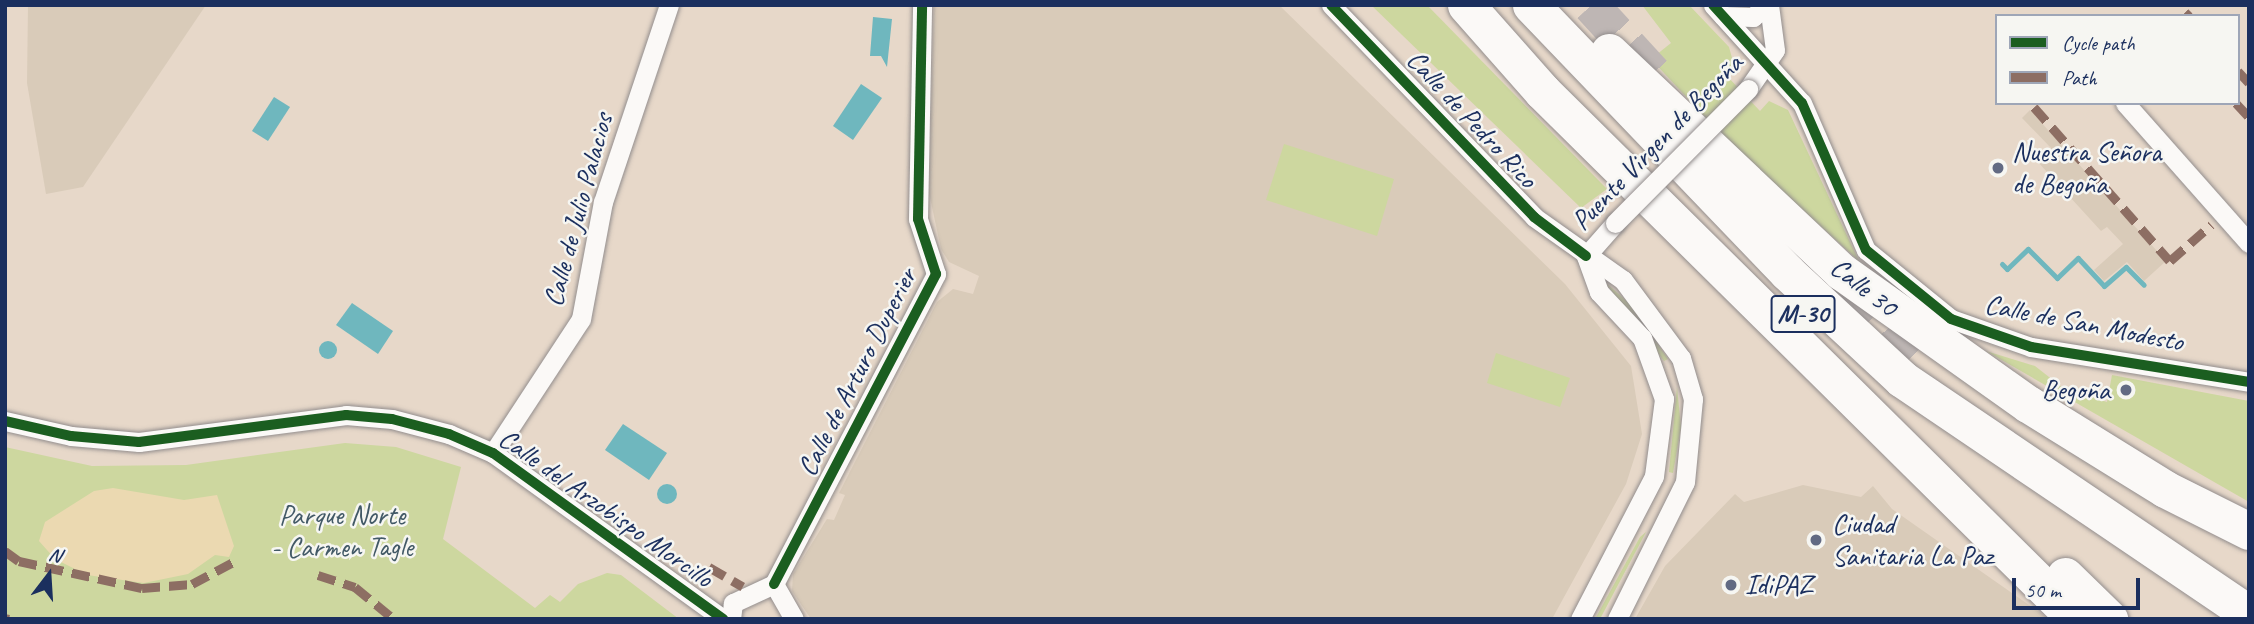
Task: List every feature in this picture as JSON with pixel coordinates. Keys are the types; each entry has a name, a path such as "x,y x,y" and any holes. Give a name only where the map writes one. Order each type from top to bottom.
{"highway":[{"path":"1531,5 1787,272 1902,379 2249,614"},
{"name":"Calle 30","path":"1561,5 1842,272 2028,404 2165,489 2249,531"},
{"path":"1476,6 1542,91 2076,619"},
{"name":"Calle 30","path":"1476,6 2109,619"},
{"path":"1923,367 2033,451 2249,591"}],"street":[{"name":"Calle de Julio Palacios","path":"493,453 580,319 592,286 603,202 669,5"},
{"name":"Calle de Arturo Duperier","path":"774,584 936,274 918,219 922,5"},
{"name":"Calle de Pedro Rico","path":"1331,5 1534,217 1623,280 1656,320 1681,358 1693,399 1685,482 1617,619"},
{"path":"1718,11 1753,17 1767,5"},
{"path":"1767,5 1775,50 1769,67"},
{"name":"Calle de San Modesto","path":"1718,11 1802,103 1867,250 1951,319 2031,347 2249,382"},
{"name":"Puente Virgen de Begoña","path":"1586,256 1615,223 1769,67"},
{"path":"1748,89 1787,86"},
{"path":"2128,105 2249,243"},
{"path":"1580,619 1654,476 1664,399 1642,338 1600,292 1586,256"},
{"name":"Calle del Arzobispo Morcillo","path":"5,421 71,436 139,442 346,415 392,419 493,453 723,619"},
{"name":"Calle del Arzobispo Morcillo","path":"731,619 733,603 774,584"},
{"path":"774,584 776,619"},
{"path":"774,584 794,619"}],"shaded area":[{"path":"28,5 206,5 83,187 46,194 27,83"},
{"path":"934,5 1279,5 1565,284 1631,366 1642,434 1626,484 1552,619 811,619 792,591 793,574 827,519 834,520 845,495 839,493 937,302 953,289 973,294 979,276 949,262 941,249 929,193"},
{"path":"2030,110 2166,261 2144,281 2127,262 2104,281 2094,270 2123,244 2107,227 2101,231 2037,161 2051,148 2022,118"},
{"name":"Ciudad Sanitaria La Paz","path":"1803,485 1861,497 1873,486 1892,509 2049,619 1635,619 1665,566 1735,494 1744,502"}],"green space":[{"path":"1371,5 1427,5 1607,189 1581,208"},
{"path":"1642,5 1689,5 1729,47 1734,65 1727,76 1760,111 1769,101 1788,110 1859,261 1729,143 1651,59 1671,43"},
{"path":"1284,144 1394,179 1377,236 1266,200"},
{"path":"1605,282 1631,305 1668,359 1664,361"},
{"path":"1986,351 2035,366 2063,388 2107,402 2112,375 2249,401 2249,502"},
{"path":"1496,353 1570,378 1560,407 1487,383"},
{"path":"1677,387 1681,427 1673,473 1669,472"},
{"name":"Parque Norte - Carmen Tagle","path":"345,443 396,447 461,467 443,539 535,608 550,595 560,602 578,584 607,573 621,575 679,619 5,619 5,447 92,466 186,465"},
{"path":"1646,532 1600,619 1595,619 1640,537"}],"sand":[{"path":"113,488 184,500 217,495 234,546 229,557 215,555 188,574 144,583 87,575 55,559 39,541 45,522 94,491"}],"water":[{"path":"873,17 892,19 887,67 881,56 870,56"},
{"path":"861,84 882,98 853,140 833,126"},
{"path":"274,97 290,107 268,141 252,131"},
{"path":"352,303 393,331 378,354 336,325"},
{"path":"328,341 334,344 337,350 334,356 328,359 322,356 319,350 322,344"},
{"path":"623,424 667,453 649,480 605,450"},
{"path":"667,484 674,487 677,494 674,501 667,504 660,501 657,494 660,487"}],"waterway":[{"path":"2002,264 2007,269 2028,249 2057,278 2078,258 2104,286 2126,267 2144,285"}],"tunnel":[{"path":"1591,5 1657,77"},
{"path":"1850,288 1923,367"}],"marked path":[{"path":"2240,73 2249,83"},
{"path":"2238,105 2249,117"},
{"path":"2034,107 2170,261 2211,225"},
{"path":"5,551 19,561 142,588 192,584 237,560"},
{"path":"709,567 743,587"},
{"path":"318,575 355,587 394,619"},
{"path":"5,618 9,619"}],"cycle path":[{"path":"774,584 936,274 918,219 922,5"},
{"path":"1331,5 1534,217 1586,256"},
{"path":"1713,5 1802,103 1866,250 1951,319 2031,347 2249,382"},
{"path":"5,421 71,436 139,442 346,415 392,419 449,434 493,453 723,619"}],"place":[{"name":"Nuestra Señora de Begoña","path":"1998,168"},
{"name":"Begoña","path":"2126,390"},
{"name":"Ciudad Sanitaria La Paz","path":"1816,540"},
{"name":"IdiPAZ","path":"1731,585"}]}
